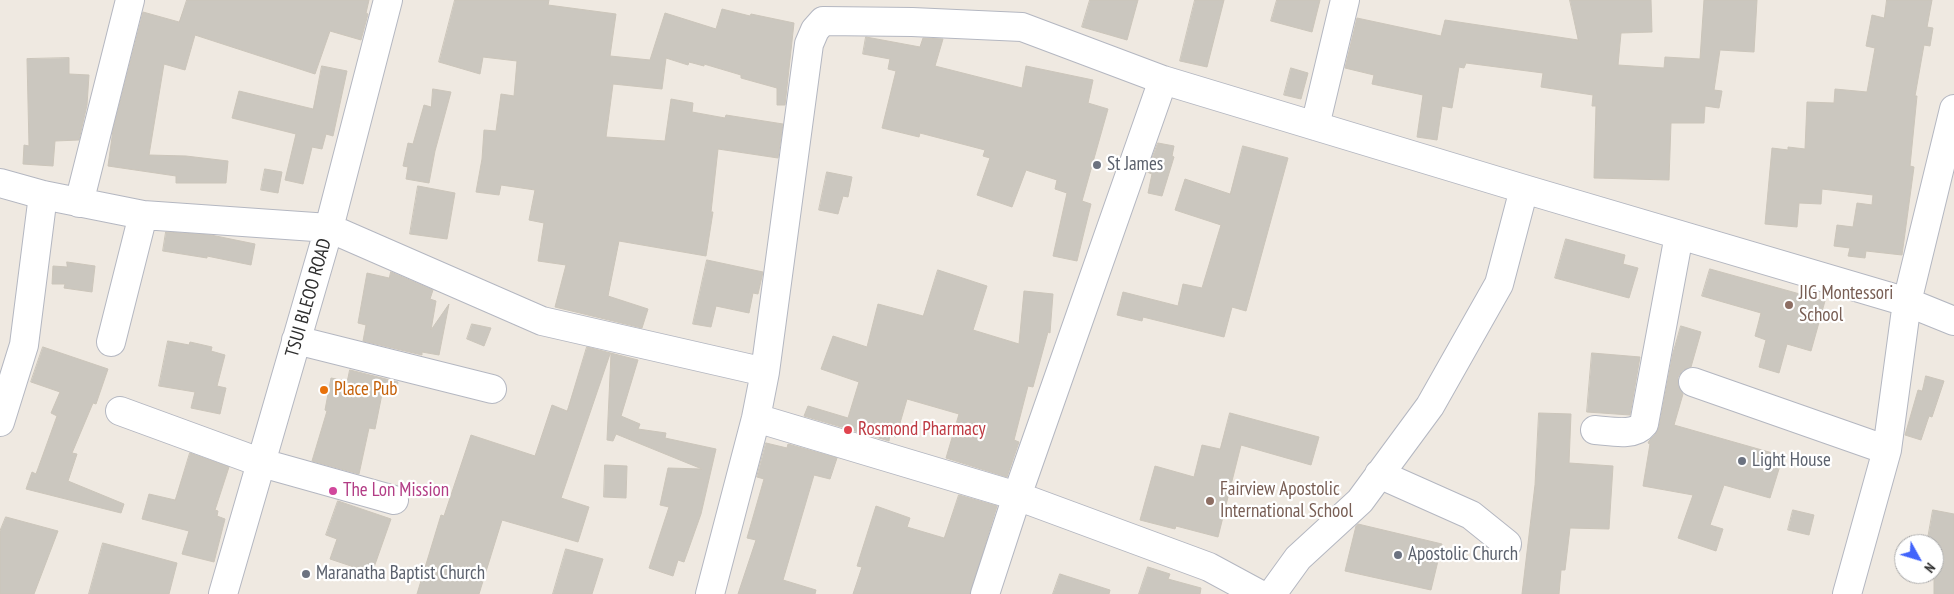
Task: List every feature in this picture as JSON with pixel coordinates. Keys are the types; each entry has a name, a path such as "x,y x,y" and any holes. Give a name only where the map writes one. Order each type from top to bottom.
{"street":[{"path":"78,203 130,0"},
{"name":"TSUI BLEOO ROAD","path":"222,594 262,463 329,228 388,0"},
{"path":"1315,126 1345,0"},
{"path":"710,594 756,418 765,372 809,44 815,30 824,21 914,11 1022,27 1163,80 1908,302 1954,321"},
{"path":"984,594 1163,80"},
{"path":"1847,594 1887,450 1908,302 1954,109"},
{"path":"0,183 78,203 144,215 329,228 542,321 765,372"},
{"path":"1272,594 1298,558 1360,501 1430,406 1499,284 1524,189"},
{"path":"0,422 24,345 43,195"},
{"path":"111,342 144,215"},
{"path":"1595,430 1632,432 1639,430 1644,424 1679,235"},
{"path":"296,340 492,389"},
{"path":"1693,382 1887,450"},
{"path":"120,411 262,463 394,500"},
{"path":"756,418 1017,496 1209,567 1259,594"},
{"path":"1379,474 1471,515 1507,544"}],"building":[{"path":"187,0 369,0 366,13 368,14 361,40 330,31 315,74 195,35 185,70 164,64 149,155 186,156 228,161 226,183 176,183 176,176 108,166 113,130 143,12 179,22"},
{"path":"455,0 549,0 548,5 616,14 610,56 650,60 665,13 716,29 722,9 750,16 751,14 794,23 785,105 777,105 777,88 741,78 741,75 704,64 704,66 689,62 688,65 666,58 662,89 613,84 606,137 665,141 671,99 693,103 692,112 725,118 726,115 783,124 778,158 718,149 711,212 713,212 706,256 619,241 608,296 648,309 642,328 555,307 566,265 538,261 544,223 529,220 535,190 501,185 499,195 476,192 482,159 484,130 496,131 501,94 514,96 517,61 483,57 480,74 439,62"},
{"path":"1090,0 1138,0 1127,40 1082,27"},
{"path":"1195,0 1224,0 1207,67 1180,61"},
{"path":"1277,0 1320,0 1312,32 1271,21"},
{"path":"1570,0 1651,0 1652,32 1621,33 1618,65 1664,68 1665,57 1700,59 1704,0 1757,0 1754,52 1720,50 1714,90 1722,91 1719,108 1705,106 1704,123 1671,123 1669,180 1594,178 1596,106 1592,106 1593,95 1541,87 1543,73 1466,63 1464,68 1459,67 1452,108 1442,106 1437,140 1417,137 1423,95 1372,84 1374,75 1345,68 1357,18 1441,36 1445,20 1578,40"},
{"path":"1887,0 1932,0 1927,27 1933,28 1930,46 1924,45 1915,96 1917,96 1910,166 1914,167 1902,255 1866,251 1865,258 1848,256 1850,248 1834,246 1837,225 1853,227 1857,203 1872,205 1873,195 1822,189 1821,204 1799,203 1797,227 1765,224 1772,148 1788,150 1788,147 1805,149 1807,102 1834,103 1835,89 1867,92 1875,48 1866,46 1872,15 1884,18"},
{"path":"866,37 920,47 923,38 943,39 935,66 1022,88 1026,66 1093,80 1088,103 1108,109 1082,201 1091,204 1077,261 1053,256 1067,193 1055,189 1057,180 1026,170 1012,207 977,195 990,158 983,156 985,150 920,133 919,137 882,128 896,71 888,69 890,59 863,54"},
{"path":"69,58 69,74 89,75 87,105 79,140 55,141 53,166 23,164 24,145 29,146 27,59"},
{"path":"322,66 347,71 333,136 326,134 322,149 312,147 303,184 285,180 296,134 232,118 239,91 313,109"},
{"path":"1291,68 1308,73 1301,99 1284,95"},
{"path":"433,89 451,92 435,151 429,183 406,179 408,167 403,166 408,143 413,144 424,105 431,107"},
{"path":"1158,143 1174,146 1172,156 1174,157 1162,196 1148,193 1152,174 1147,172"},
{"path":"1243,146 1288,158 1246,311 1232,307 1224,337 1143,317 1142,321 1117,315 1123,292 1178,306 1183,284 1202,288 1221,225 1175,210 1185,179 1230,194"},
{"path":"265,169 282,172 278,193 261,190"},
{"path":"827,172 852,177 848,197 843,196 838,214 819,210"},
{"path":"418,186 455,193 447,239 410,234"},
{"path":"166,232 211,235 255,244 251,265 207,256 207,258 163,251"},
{"path":"1566,239 1625,255 1623,264 1638,268 1629,298 1555,278"},
{"path":"707,260 763,272 758,294 753,293 749,313 716,306 711,327 693,324"},
{"path":"67,262 95,266 92,292 64,288 65,284 52,284 53,266 67,267"},
{"path":"1710,269 1825,301 1811,351 1787,344 1779,373 1759,367 1766,340 1755,336 1761,313 1702,296"},
{"path":"938,270 987,286 973,330 1019,344 1024,291 1053,294 1050,333 1048,332 1033,387 1028,386 1014,440 1019,442 1007,477 946,458 959,414 907,399 896,437 890,435 889,441 804,416 808,406 848,418 859,382 821,369 833,336 867,347 878,304 923,316"},
{"path":"391,272 433,290 430,299 436,301 431,330 449,304 439,355 422,352 422,355 363,341 366,325 358,323 367,273 389,278"},
{"path":"472,324 491,328 484,346 467,339"},
{"path":"1681,326 1701,332 1691,367 1683,370 1678,377 1678,385 1683,394 1674,425 1783,456 1770,498 1724,485 1710,525 1723,529 1716,551 1678,538 1693,495 1643,486 1650,444 1648,443 1659,427 1673,353"},
{"path":"168,341 189,345 190,342 212,347 211,351 225,355 217,386 226,388 220,414 191,408 195,392 159,386"},
{"path":"43,347 108,369 96,404 93,403 72,453 77,454 68,481 124,504 121,513 26,489 32,472 36,474 57,416 51,413 60,392 31,382"},
{"path":"587,347 638,360 621,416 640,424 638,429 666,433 665,438 716,449 701,514 684,562 678,560 673,576 649,568 669,507 660,505 668,468 702,469 616,434 613,441 607,440 610,354 561,498 589,507 578,542 502,520 479,594 417,594 441,515 444,516 471,435 535,456 552,405 567,411"},
{"path":"1592,353 1640,357 1630,415 1587,412"},
{"path":"350,370 398,382 396,393 383,389 375,429 369,428 359,474 312,461 327,411 325,410 331,378 347,381"},
{"path":"1926,376 1944,381 1932,417 1929,416 1921,440 1905,435 1918,390 1922,391"},
{"path":"1230,413 1319,437 1311,465 1241,445 1218,537 1176,526 1175,529 1140,520 1155,466 1194,477 1202,445 1220,449"},
{"path":"1539,413 1571,414 1569,463 1613,466 1609,529 1570,528 1565,570 1561,570 1559,594 1522,594 1535,485"},
{"path":"766,443 787,448 788,444 837,458 830,479 814,475 783,580 816,590 815,594 738,594 756,540 747,538 764,479 757,477"},
{"path":"190,453 229,467 215,510 218,511 217,516 225,519 214,562 182,554 189,531 142,519 149,494 175,500"},
{"path":"605,465 627,466 626,498 604,497"},
{"path":"959,495 997,506 970,594 853,594 862,567 857,566 876,506 910,518 907,527 944,538"},
{"path":"338,501 391,519 372,573 330,559 337,539 326,535"},
{"path":"1793,510 1814,515 1809,535 1788,530"},
{"path":"1933,510 1954,514 1954,594 1934,594 1934,584 1944,584 1944,534 1929,534"},
{"path":"6,517 58,531 34,594 0,594 0,531"},
{"path":"1358,524 1442,544 1431,590 1345,571"},
{"path":"103,543 177,563 169,594 89,594"},
{"path":"566,549 603,559 592,594 553,594"},
{"path":"1148,567 1170,574 1168,579 1201,588 1200,594 1139,594"},
{"path":"1060,574 1110,590 1109,594 1053,594"}],"place":[{"name":"St James","path":"1097,165"},
{"name":"JIG Montessori School","path":"1789,305"},
{"name":"Place Pub","path":"324,390"},
{"name":"Rosmond Pharmacy","path":"848,430"},
{"name":"Light House","path":"1742,461"},
{"name":"The Lon Mission","path":"333,491"},
{"name":"Fairview Apostolic International School","path":"1210,501"},
{"name":"Apostolic Church","path":"1398,555"},
{"name":"Maranatha Baptist Church","path":"306,574"}]}
